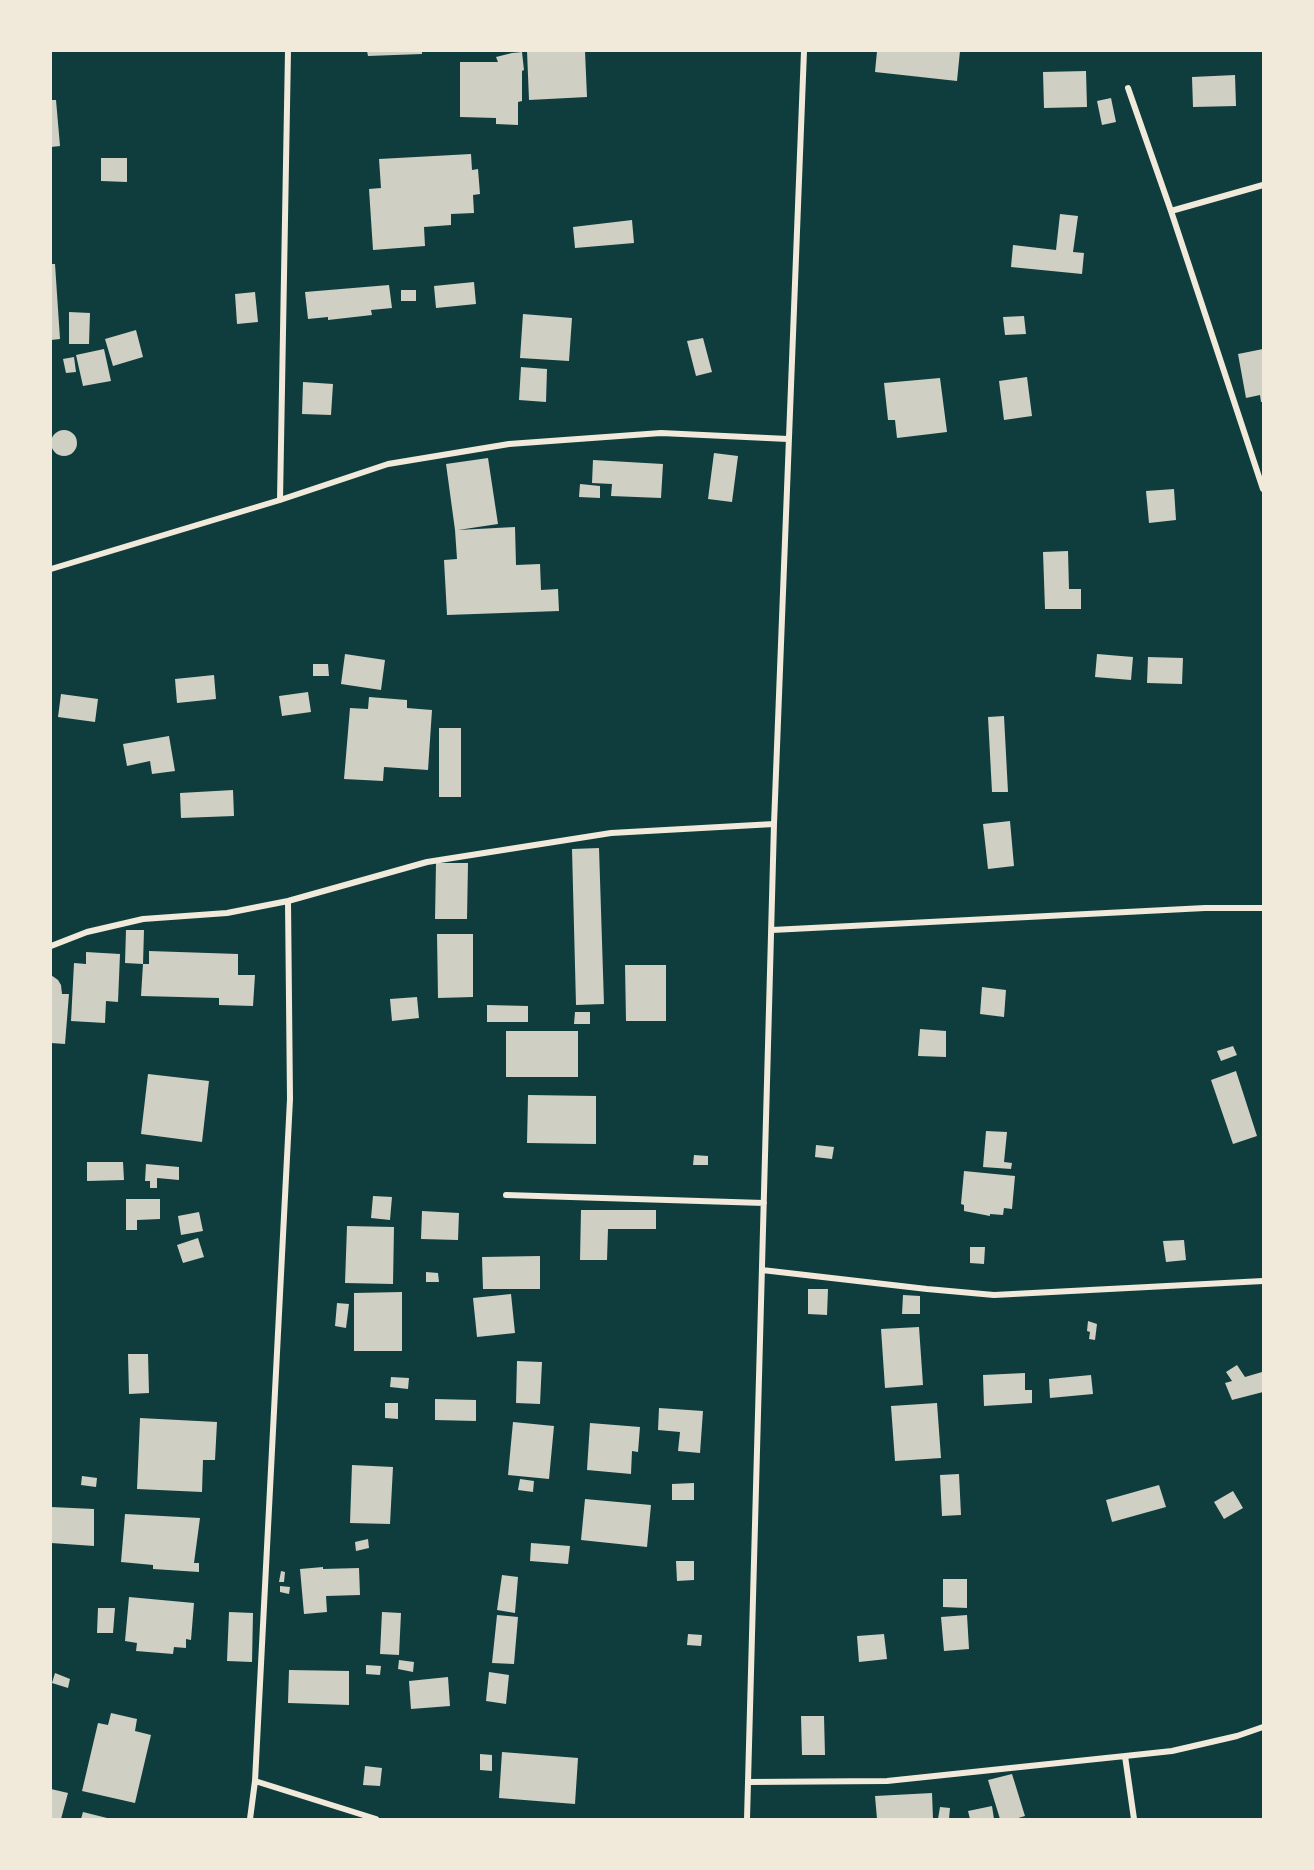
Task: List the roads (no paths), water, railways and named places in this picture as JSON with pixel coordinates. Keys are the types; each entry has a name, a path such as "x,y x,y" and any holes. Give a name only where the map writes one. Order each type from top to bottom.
{"street":[{"path":"280,500 288,51"},
{"path":"747,1819 774,824 804,51"},
{"path":"1128,88 1263,489"},
{"path":"1171,211 1263,185"},
{"path":"51,569 280,500 388,464 509,444 661,433 788,439"},
{"path":"51,946 87,932 143,919 227,913 288,901 439,860 611,833 774,824"},
{"path":"250,1819 255,1781 290,1099 288,901"},
{"path":"772,930 1194,908 1263,908"},
{"path":"506,1196 764,1203"},
{"path":"762,1270 994,1295 1263,1281"},
{"path":"748,1782 888,1781 1172,1751 1237,1736 1263,1727"},
{"path":"1125,1756 1134,1819"},
{"path":"255,1781 376,1819"}]}
